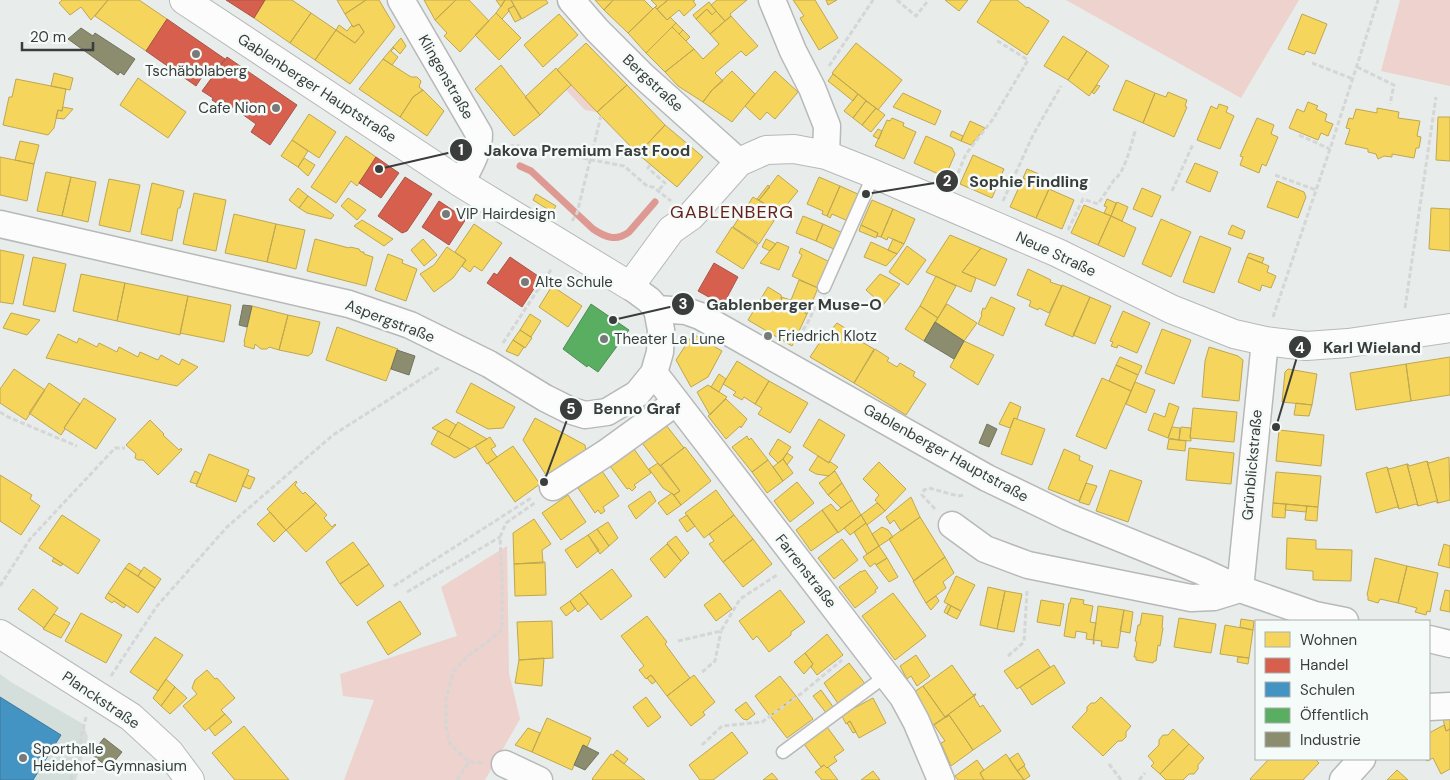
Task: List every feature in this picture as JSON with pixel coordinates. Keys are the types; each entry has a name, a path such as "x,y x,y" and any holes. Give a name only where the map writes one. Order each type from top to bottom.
{"street":[{"name":"Gablenberger Hauptstraße","path":"184,0 461,182 630,286"},
{"name":"Klingenstraße","path":"401,0 479,134 479,145 472,163 461,182"},
{"name":"Bergstraße","path":"571,0 597,30 642,75 739,162"},
{"path":"772,0 793,51 812,88 826,126 826,154"},
{"name":"Neue Straße","path":"630,286 671,230 681,208 739,162 766,150 794,149 826,154 874,174 1058,253 1171,309 1234,334 1264,341 1306,346 1348,343 1450,328"},
{"name":"Aspergstraße","path":"0,224 349,304 410,325 489,364 544,398 569,410 585,415 607,412 637,394 654,373 660,352 661,330 657,309"},
{"path":"630,286 650,300 657,309"},
{"name":"Gablenberger Hauptstraße","path":"657,309 686,311 700,316 987,478 1068,517 1201,571 1240,589 1315,615 1340,620"},
{"name":"Grünblickstraße","path":"1240,589 1264,341"},
{"name":"Farrenstraße","path":"654,373 903,697 916,721 942,780"},
{"path":"546,494 676,403"},
{"path":"952,525 985,549 1028,565 1191,598 1214,597 1240,589"},
{"name":"Planckstraße","path":"0,634 131,717 169,752 190,780"},
{"path":"1430,639 1450,644"},
{"path":"1430,707 1450,706"},
{"path":"1343,780 1361,760"},
{"path":"505,764 538,780"}],"lane":[{"path":"824,287 874,174"},
{"path":"783,752 887,675"}],"path":[{"path":"827,69 873,0"},
{"path":"897,0 916,16 927,2"},
{"path":"1264,341 1330,150 1378,0"},
{"path":"945,204 966,154 993,119 1028,60 996,40"},
{"path":"1312,63 1353,79"},
{"path":"1356,67 1394,85 1390,104"},
{"path":"992,225 1033,135 1061,86"},
{"path":"1402,336 1436,97"},
{"path":"574,218 577,213 601,116"},
{"path":"1058,253 1083,199 1098,204 1117,178 1124,165 1136,129"},
{"path":"1298,135 1330,150"},
{"path":"1172,191 1193,144"},
{"path":"510,147 514,145 624,166 647,186 658,190 681,208"},
{"path":"650,165 648,168 664,183 658,190"},
{"path":"1275,175 1316,190"},
{"path":"510,331 566,247"},
{"path":"784,363 808,322 824,287"},
{"path":"71,780 84,720 98,695 157,606 227,527 332,436 435,371"},
{"path":"0,412 77,446"},
{"path":"0,586 30,539 115,448 125,448"},
{"path":"505,764 469,762 450,744 446,727 446,699 453,672 469,654 488,642 502,629 500,537 506,523 546,494"},
{"path":"394,586 518,507"},
{"path":"407,592 500,537"},
{"path":"702,672 715,661 721,631 740,599 798,561"},
{"path":"1008,656 1024,642 1028,565"},
{"path":"678,641 721,631"},
{"path":"702,746 722,726 762,722 802,694 862,644"},
{"path":"457,780 469,762"},
{"path":"1109,764 1121,780"},
{"path":"1139,780 1145,773"}],"shaded area":[{"path":"1066,0 1299,0 1241,98"},
{"path":"1400,0 1450,0 1450,86 1381,71"},
{"path":"571,85 597,112 585,110 566,90"},
{"path":"507,546 509,673 520,719 485,780 344,780 374,700 343,696 340,674 457,636 441,587"},
{"path":"0,674 83,724 88,737 76,780 0,780"}],"building: Wohnen":[{"path":"62,0 108,0 91,20 81,7 70,15 59,3"},
{"path":"108,0 139,0 167,19 146,51 95,16"},
{"path":"265,0 292,0 311,13 290,43 254,18"},
{"path":"337,0 366,0 345,14"},
{"path":"366,0 379,0 395,27 350,84 315,60 336,30 355,43 364,32 359,24 353,27 345,14"},
{"path":"424,0 456,0 435,20"},
{"path":"456,0 469,0 489,21 460,52 444,36 447,33 435,20"},
{"path":"496,0 505,0 501,7"},
{"path":"505,0 511,0 514,6 508,9 509,11 502,19 496,13"},
{"path":"511,0 546,0 548,3 522,19"},
{"path":"595,0 613,0 604,10"},
{"path":"613,0 644,0 653,9 628,33 604,10"},
{"path":"651,0 668,0 657,9 655,7 657,6"},
{"path":"668,0 695,0 693,1 696,5 684,16 679,10 667,20 657,9"},
{"path":"717,0 747,0 730,14 731,16 725,21 711,5"},
{"path":"793,0 815,0 838,38 819,50 800,18 804,16"},
{"path":"826,0 837,0 828,5"},
{"path":"945,0 968,0 959,11"},
{"path":"991,0 1017,0 1049,21 1027,55 977,22"},
{"path":"709,2 716,11 712,15 707,9 696,19 693,15"},
{"path":"514,6 521,19 515,22 508,9"},
{"path":"655,7 667,20 670,17 676,23 646,53 628,33"},
{"path":"707,9 712,15 716,11 725,21 710,34 696,19"},
{"path":"311,13 336,30 315,60 290,43"},
{"path":"496,13 521,38 499,60 475,35"},
{"path":"559,14 578,35 543,67 524,45"},
{"path":"1302,14 1327,24 1315,54 1306,51 1304,55 1288,49"},
{"path":"731,16 758,46 746,56 741,51 715,73 723,81 712,90 703,102 678,86 665,72 694,49 703,59 719,44 710,34"},
{"path":"676,23 683,30 679,34 672,27"},
{"path":"359,24 364,32 355,43 336,30 339,25 347,31 352,25 353,27"},
{"path":"672,27 694,49 665,72 646,53"},
{"path":"683,30 690,37 686,41 679,34"},
{"path":"1063,36 1087,51 1068,80 1044,66"},
{"path":"401,38 406,46 400,54 393,47"},
{"path":"586,43 627,85 597,112 557,70"},
{"path":"856,43 902,80 878,110 832,73"},
{"path":"393,47 391,51 398,57 392,65 383,59"},
{"path":"1087,51 1109,66 1089,96 1068,80"},
{"path":"383,59 411,77 417,77 421,81 419,87 423,90 413,97 400,117 359,89"},
{"path":"501,65 540,115 514,136 475,89"},
{"path":"556,68 571,85 540,115 525,97"},
{"path":"732,71 755,94 732,122 703,102 712,90"},
{"path":"775,71 798,92 775,119 767,112 760,120 745,106"},
{"path":"54,73 73,78 70,90 51,86"},
{"path":"833,74 858,94 853,101 828,81"},
{"path":"138,78 186,112 168,138 120,105"},
{"path":"16,79 66,89 62,111 58,110 54,128 48,135 3,125 9,97 12,97"},
{"path":"1126,80 1155,93 1143,123 1113,110"},
{"path":"627,85 665,125 638,154 597,112"},
{"path":"1097,85 1100,86 1094,94 1092,92"},
{"path":"423,90 444,111 427,136 400,117 413,97"},
{"path":"1168,92 1187,100 1185,106 1187,107 1174,137 1143,123 1155,93 1166,97"},
{"path":"903,93 941,111 935,125 893,107"},
{"path":"858,94 866,101 853,118 844,111"},
{"path":"866,101 876,108 862,125 853,118"},
{"path":"1308,102 1318,106 1316,109 1327,114 1325,121 1333,124 1328,136 1321,133 1318,140 1289,128 1297,109 1304,112"},
{"path":"1219,104 1228,107 1226,112 1234,116 1220,149 1197,140 1211,106 1217,109"},
{"path":"63,107 73,109 64,119 56,118 58,110 62,111"},
{"path":"876,108 885,115 871,132 862,125"},
{"path":"1377,108 1399,112 1398,118 1420,121 1417,136 1421,137 1419,148 1416,148 1414,158 1392,154 1392,157 1384,156 1378,159 1376,154 1368,152 1368,149 1345,144 1350,129 1346,128 1349,118 1353,119 1356,109 1377,113"},
{"path":"309,114 336,132 319,158 292,140"},
{"path":"1438,117 1450,117 1450,161 1436,160"},
{"path":"892,118 904,123 903,126 916,132 904,159 875,146 887,120 890,121"},
{"path":"1257,118 1274,125 1271,134 1278,137 1266,166 1262,164 1259,173 1240,165 1243,157 1240,156"},
{"path":"970,121 985,128 971,145 961,141"},
{"path":"665,125 703,157 677,187 638,154"},
{"path":"878,129 882,131 879,139 873,136"},
{"path":"952,131 963,136 961,141 950,136"},
{"path":"346,136 376,157 357,186 351,181 336,203 311,187"},
{"path":"926,136 952,148 955,154 945,177 914,163"},
{"path":"292,140 308,151 298,167 281,156"},
{"path":"20,141 39,145 34,164 15,160"},
{"path":"973,155 1004,169 992,198 960,184"},
{"path":"0,157 34,164 27,201 0,195"},
{"path":"304,158 315,165 308,176 298,167"},
{"path":"1195,163 1218,172 1210,192 1186,182"},
{"path":"1027,169 1039,174 1035,183 1023,178"},
{"path":"46,172 71,177 62,216 37,211"},
{"path":"778,175 798,191 785,207 787,208 781,216 759,200"},
{"path":"71,177 96,182 88,222 62,216"},
{"path":"819,177 840,186 827,216 822,214 823,211 807,204"},
{"path":"1023,178 1049,189 1036,218 1010,207"},
{"path":"109,179 140,185 130,232 99,225"},
{"path":"1277,181 1304,192 1306,197 1298,218 1267,207"},
{"path":"152,183 184,191 180,208 178,208 172,241 141,234"},
{"path":"768,185 770,187 759,200 757,199"},
{"path":"840,186 860,195 848,221 832,214 830,218 827,216"},
{"path":"298,188 308,196 299,208 289,200"},
{"path":"1142,188 1161,196 1152,217 1133,209"},
{"path":"1049,189 1074,200 1062,229 1036,218"},
{"path":"194,193 226,200 216,251 183,244"},
{"path":"536,194 556,206 552,212 533,200"},
{"path":"308,196 334,215 331,219 307,213 299,208"},
{"path":"753,197 779,213 759,244 733,227"},
{"path":"348,198 366,210 357,220 341,206"},
{"path":"1107,199 1116,203 1111,216 1104,213 1107,207 1104,206"},
{"path":"872,200 893,209 881,237 877,236 878,233 861,225"},
{"path":"1117,202 1128,207 1122,221 1111,216"},
{"path":"1084,205 1111,216 1098,245 1071,233"},
{"path":"1431,208 1450,209 1450,251 1429,249"},
{"path":"893,209 915,219 904,244 888,237 887,240 881,237"},
{"path":"234,214 276,224 267,262 225,253"},
{"path":"803,216 823,224 816,241 796,233"},
{"path":"1111,216 1136,228 1124,257 1098,245"},
{"path":"1161,219 1191,232 1171,277 1142,264"},
{"path":"362,220 393,239 384,246 354,226"},
{"path":"276,224 305,230 296,269 267,262"},
{"path":"474,224 502,243 482,271 474,266 470,272 462,266 466,260 455,252"},
{"path":"823,224 843,233 836,250 816,241"},
{"path":"861,225 878,233 876,238 859,231"},
{"path":"1232,225 1245,231 1242,239 1228,234"},
{"path":"732,227 758,245 743,269 716,252"},
{"path":"950,235 981,248 962,272 976,278 971,292 926,272"},
{"path":"1200,236 1231,248 1214,293 1183,282"},
{"path":"315,239 359,249 364,254 373,257 366,286 307,271"},
{"path":"423,239 437,255 424,266 411,250"},
{"path":"766,239 776,244 770,251 762,247"},
{"path":"893,239 904,244 897,254 888,250"},
{"path":"777,242 789,247 779,270 760,263"},
{"path":"871,242 897,254 886,266 864,257"},
{"path":"907,246 926,260 908,285 889,272"},
{"path":"447,247 466,260 453,278 434,292 420,274 434,265"},
{"path":"801,248 830,262 818,288 792,276 802,255 799,253"},
{"path":"981,248 1007,259 995,286 962,272"},
{"path":"0,250 24,255 13,304 0,302"},
{"path":"1249,253 1264,258 1262,263 1247,257"},
{"path":"388,254 403,260 402,263 417,269 406,301 375,290"},
{"path":"33,257 66,264 55,312 23,305"},
{"path":"1247,257 1269,266 1267,272 1276,276 1271,288 1262,285 1260,291 1238,282"},
{"path":"1028,269 1051,280 1050,282 1062,286 1049,313 1029,306 1031,301 1017,295"},
{"path":"81,274 125,283 117,321 73,311"},
{"path":"880,274 900,284 883,305 866,290"},
{"path":"936,276 956,286 938,318 920,306"},
{"path":"799,280 818,288 807,314 782,301 781,297 791,300"},
{"path":"125,283 188,296 180,335 117,321"},
{"path":"1062,285 1090,297 1073,337 1045,325"},
{"path":"552,286 582,306 568,327 539,307"},
{"path":"768,287 781,295 782,301 807,314 792,346 748,320"},
{"path":"188,296 231,305 224,342 180,333"},
{"path":"991,297 1015,308 1003,336 978,324 983,308 985,309"},
{"path":"1090,297 1111,306 1095,344 1073,335"},
{"path":"947,304 977,323 964,341 935,322"},
{"path":"252,306 288,315 279,350 269,347 261,349 255,344 254,349 244,346"},
{"path":"920,306 938,318 924,341 905,329"},
{"path":"1123,311 1150,323 1137,353 1118,345 1117,348 1111,346 1113,342 1110,341"},
{"path":"11,313 40,320 27,335 3,328"},
{"path":"530,314 541,321 531,337 520,330"},
{"path":"288,315 320,322 312,353 308,356 279,350"},
{"path":"837,323 850,331 848,334 874,349 854,383 810,357"},
{"path":"337,327 398,349 386,381 326,360"},
{"path":"1162,329 1191,340 1174,384 1145,373"},
{"path":"520,330 532,338 525,348 513,340"},
{"path":"58,334 77,343 79,338 97,347 99,343 117,352 119,347 138,357 140,352 158,360 161,355 179,365 182,359 198,367 177,386 46,358"},
{"path":"693,334 722,351 708,377 691,387 676,360"},
{"path":"513,340 524,347 518,356 506,351"},
{"path":"964,341 994,355 978,385 950,367"},
{"path":"1209,347 1238,356 1243,360 1239,401 1202,397 1205,361"},
{"path":"875,349 889,358 887,361 897,367 900,363 915,372 913,376 926,384 906,415 854,383"},
{"path":"1120,357 1142,366 1138,375 1116,365"},
{"path":"1450,357 1450,395 1411,401 1406,364"},
{"path":"737,361 769,381 755,404 744,397 742,400 733,395 736,392 723,384"},
{"path":"1406,364 1411,401 1356,410 1350,373"},
{"path":"1116,365 1138,375 1131,391 1109,381"},
{"path":"14,369 45,390 26,420 0,403 0,389"},
{"path":"1288,369 1317,374 1312,405 1282,402 1285,372"},
{"path":"719,374 726,379 719,392 711,387"},
{"path":"1102,378 1131,391 1106,449 1076,436"},
{"path":"769,381 808,403 790,433 758,414 762,408 755,404"},
{"path":"1135,382 1155,390 1146,413 1126,404"},
{"path":"49,383 80,404 61,435 29,413"},
{"path":"471,383 515,407 503,428 488,429 456,412"},
{"path":"708,385 727,397 710,415 697,392"},
{"path":"84,398 116,419 96,449 64,428"},
{"path":"726,399 747,419 741,428 740,426 726,439 708,416"},
{"path":"1010,402 1021,407 1017,419 1014,418 1010,428 999,424"},
{"path":"1169,403 1179,407 1168,438 1148,430 1154,413 1165,417"},
{"path":"1296,403 1312,405 1309,416 1294,415"},
{"path":"1193,408 1237,412 1234,442 1190,438"},
{"path":"535,418 585,445 586,452 548,478 523,440"},
{"path":"1014,418 1045,429 1032,465 1001,454"},
{"path":"446,419 456,425 449,437 432,428"},
{"path":"819,419 845,435 829,463 803,446"},
{"path":"150,420 179,450 181,448 182,450 158,475 143,460 135,458 136,454 126,445"},
{"path":"458,422 487,439 470,449 449,437"},
{"path":"666,425 684,448 660,466 642,443"},
{"path":"1172,427 1180,428 1179,440 1168,438"},
{"path":"1181,427 1191,428 1191,441 1179,440"},
{"path":"1279,430 1324,435 1321,466 1276,461"},
{"path":"438,431 470,449 455,458 431,444"},
{"path":"747,436 749,440 751,438 768,460 752,472 732,447"},
{"path":"490,437 496,446 491,449 497,457 487,464 475,446"},
{"path":"778,439 791,447 778,463 769,454"},
{"path":"1169,439 1186,441 1185,451 1167,449"},
{"path":"513,446 540,484 515,502 488,463"},
{"path":"685,447 711,481 681,505 674,495 680,491 661,465"},
{"path":"1189,448 1234,453 1231,484 1186,480"},
{"path":"634,449 651,473 634,485 636,487 632,491 629,488 627,489 610,466"},
{"path":"1064,449 1080,456 1079,460 1093,466 1079,501 1048,489"},
{"path":"787,453 793,457 787,465 783,459"},
{"path":"209,454 249,470 236,502 196,486"},
{"path":"818,456 838,467 829,476 816,474 809,470"},
{"path":"1449,457 1450,500 1438,503 1427,461 1429,463"},
{"path":"783,459 793,473 783,481 773,467"},
{"path":"768,460 783,481 767,493 752,472"},
{"path":"1427,461 1438,503 1436,501 1418,506 1407,464 1409,466"},
{"path":"879,462 906,489 885,511 875,500 879,495 863,479"},
{"path":"658,463 680,491 674,495 663,488 649,469"},
{"path":"1407,464 1418,506 1416,504 1399,509 1387,467 1389,469"},
{"path":"1387,467 1399,509 1397,507 1376,513 1366,473"},
{"path":"1110,470 1142,481 1128,522 1096,511"},
{"path":"195,471 201,474 197,484 190,482"},
{"path":"602,471 619,496 603,507 605,511 601,514 598,510 595,513 578,488"},
{"path":"835,471 842,483 828,495 819,483"},
{"path":"1276,472 1321,476 1318,507 1273,503"},
{"path":"0,475 32,495 30,499 40,506 21,535 0,521"},
{"path":"247,475 255,478 250,489 242,486"},
{"path":"296,481 295,485 303,494 305,492 316,503 286,530 267,509"},
{"path":"797,482 814,503 790,522 774,501"},
{"path":"842,483 852,500 841,508 828,495"},
{"path":"1086,483 1097,486 1089,505 1079,502"},
{"path":"716,490 734,515 704,538 685,513"},
{"path":"650,491 656,501 636,519 628,506"},
{"path":"672,493 681,505 667,515 658,503"},
{"path":"568,495 586,522 561,540 542,513"},
{"path":"911,497 920,517 901,531 894,520 890,524 886,517"},
{"path":"852,500 861,515 838,533 822,510 831,504 837,511"},
{"path":"316,503 327,515 324,518 332,527 336,525 306,552 286,530"},
{"path":"877,503 885,511 867,525 861,515"},
{"path":"1273,503 1286,504 1285,518 1272,517"},
{"path":"1286,504 1307,506 1306,512 1285,510"},
{"path":"1307,506 1318,507 1317,521 1305,520"},
{"path":"822,510 838,532 811,551 796,530"},
{"path":"270,512 286,530 274,542 257,524"},
{"path":"62,515 100,540 78,574 39,548"},
{"path":"687,515 695,526 687,532 679,520"},
{"path":"734,515 753,539 723,562 709,544 714,541 709,534"},
{"path":"861,515 866,523 850,535 844,528"},
{"path":"920,517 945,557 914,581 889,539"},
{"path":"534,519 551,544 542,550 543,563 514,564 513,533"},
{"path":"608,522 618,538 609,546 597,529"},
{"path":"866,523 879,546 867,554 854,532"},
{"path":"882,527 888,530 893,537 879,546 872,534"},
{"path":"597,529 609,546 600,554 588,535"},
{"path":"588,535 599,550 577,568 565,550"},
{"path":"676,536 689,553 681,561 667,543"},
{"path":"1287,538 1316,540 1316,549 1352,550 1351,581 1313,580 1313,571 1286,569"},
{"path":"753,539 772,564 743,587 723,562"},
{"path":"842,539 858,560 834,579 818,558"},
{"path":"353,542 369,564 340,584 326,562"},
{"path":"667,544 681,561 665,578 650,559"},
{"path":"1444,544 1450,546 1450,568 1438,565"},
{"path":"879,546 887,558 870,567 863,557"},
{"path":"945,557 954,573 943,582 946,588 926,603 913,581"},
{"path":"54,558 63,564 61,566 52,561"},
{"path":"887,558 898,577 889,582 876,565"},
{"path":"1375,558 1407,566 1398,603 1380,599 1378,603 1368,600 1367,595"},
{"path":"545,562 546,595 515,596 514,564"},
{"path":"129,563 141,571 138,576 125,568"},
{"path":"369,564 384,586 357,606 340,584"},
{"path":"1407,566 1438,573 1430,612 1427,611 1426,615 1415,612 1417,608 1398,603"},
{"path":"144,567 161,579 155,588 138,576"},
{"path":"125,568 155,588 138,613 108,593"},
{"path":"612,569 632,596 601,620 580,593"},
{"path":"865,570 878,588 875,590 876,592 855,608 839,587"},
{"path":"956,576 975,585 961,611 944,602"},
{"path":"988,587 1005,591 997,629 980,625"},
{"path":"33,589 58,608 44,628 18,609"},
{"path":"780,590 805,622 769,652 757,636 753,640 739,621"},
{"path":"1445,590 1450,591 1450,612 1440,610"},
{"path":"1005,591 1022,594 1014,632 997,629"},
{"path":"108,593 126,605 124,608 114,601 112,603 105,598"},
{"path":"580,593 588,604 578,612 570,601"},
{"path":"720,593 732,609 716,621 704,605"},
{"path":"893,593 926,636 895,660 862,616"},
{"path":"936,596 939,601 931,610 926,603"},
{"path":"1071,598 1084,600 1083,604 1093,606 1090,622 1096,623 1093,640 1086,639 1087,633 1076,631 1075,638 1064,636"},
{"path":"1041,600 1064,604 1060,626 1037,622"},
{"path":"400,601 421,634 388,655 367,622"},
{"path":"570,601 575,609 566,616 560,608"},
{"path":"948,604 951,606 947,614 944,612"},
{"path":"951,606 961,611 957,619 947,614"},
{"path":"1098,606 1124,610 1118,648 1101,646 1102,641 1094,640 1093,644"},
{"path":"1124,610 1133,612 1130,633 1120,631"},
{"path":"81,613 122,635 106,663 65,641"},
{"path":"1142,613 1163,616 1160,646 1158,645 1156,661 1153,663 1136,660 1136,657 1134,657 1137,642 1135,641"},
{"path":"54,614 70,623 61,638 43,629"},
{"path":"647,616 667,642 665,644 690,678 667,696 651,675 646,679 639,670 644,666 621,636"},
{"path":"1179,618 1216,624 1211,653 1174,647"},
{"path":"1241,619 1254,621 1253,630 1240,627"},
{"path":"552,621 553,658 519,660 517,622"},
{"path":"1225,625 1253,630 1249,658 1220,654"},
{"path":"827,634 843,655 817,675 811,667 813,664 805,653"},
{"path":"155,637 183,655 158,691 130,672"},
{"path":"1038,649 1050,667 1017,689 1004,671"},
{"path":"805,653 813,664 804,674 794,662"},
{"path":"916,655 930,676 917,686 911,676 907,679 900,666"},
{"path":"1238,657 1249,658 1248,664 1237,662"},
{"path":"544,658 542,686 515,683 519,660"},
{"path":"849,663 866,685 839,705 824,683"},
{"path":"952,665 973,695 976,694 945,717 923,686"},
{"path":"1054,665 1065,683 1032,705 1020,687"},
{"path":"207,670 235,698 221,710 225,714 205,731 183,706 197,694 192,688 195,680"},
{"path":"651,675 656,681 652,684 647,678"},
{"path":"694,675 715,702 703,712 705,715 691,726 667,696"},
{"path":"780,676 796,696 770,716 755,696"},
{"path":"166,679 175,687 161,706 153,698"},
{"path":"923,686 945,717 933,725 914,692"},
{"path":"175,687 187,698 170,714 161,706"},
{"path":"821,690 834,708 827,714 813,696"},
{"path":"976,694 974,697 980,707 983,705 1001,731 973,750 949,715 945,717"},
{"path":"796,696 813,719 787,738 770,716"},
{"path":"646,697 661,717 648,727 633,707"},
{"path":"1101,697 1131,726 1126,732 1126,737 1122,741 1118,741 1103,756 1072,727 1087,711 1087,707"},
{"path":"873,698 886,723 859,738 850,721 846,724 842,716"},
{"path":"746,702 755,714 747,720 743,719 735,710"},
{"path":"225,714 232,722 215,736 209,728"},
{"path":"949,715 973,750 951,766 941,743 945,741 934,725"},
{"path":"547,718 591,738 587,747 583,745 572,770 532,752"},
{"path":"1443,719 1450,719 1450,729 1446,731"},
{"path":"850,721 856,732 853,733 847,723"},
{"path":"1444,725 1446,731 1450,729 1450,769 1441,774 1433,758 1430,760 1430,732"},
{"path":"244,726 289,780 235,780 212,753"},
{"path":"827,727 844,750 834,757 837,761 827,768 824,765 821,767 804,744"},
{"path":"528,728 540,733 532,752 515,745"},
{"path":"1173,729 1189,744 1160,774 1151,766 1154,763 1148,756 1159,745 1159,740 1163,735 1168,735"},
{"path":"732,732 748,753 713,780 700,780 689,765"},
{"path":"1189,744 1204,758 1198,765 1198,769 1194,774 1189,774 1183,780 1166,780 1160,774"},
{"path":"617,750 628,759 624,764 613,755"},
{"path":"1018,753 1025,765 1017,771 1009,759"},
{"path":"611,754 613,755 645,780 593,780"},
{"path":"1006,754 1024,780 984,780 980,773"},
{"path":"977,760 984,770 980,773 984,780 958,780 955,776"},
{"path":"1268,760 1316,760 1319,763 1303,780 1250,779"},
{"path":"824,765 828,767 838,780 822,780 815,772"},
{"path":"1024,766 1030,776 1024,780 1017,771"},
{"path":"1397,770 1408,780 1387,780"},
{"path":"873,771 880,780 861,780"},
{"path":"772,773 778,780 763,780"}],"building: Handel":[{"path":"226,0 265,0 254,18"},
{"path":"167,19 225,59 214,74 207,69 196,86 146,51"},
{"path":"227,57 297,105 270,145 251,132 256,124 221,99 218,104 212,100 213,98 202,91"},
{"path":"376,157 399,173 381,198 359,183"},
{"path":"405,177 432,194 407,231 402,233 378,216"},
{"path":"439,201 466,219 449,245 422,227"},
{"path":"510,257 541,278 522,307 487,283 494,273 497,275"},
{"path":"714,263 738,277 723,305 698,291"}],"building: Schulen":[{"name":"Sporthalle Heidehof-Gymnasium","path":"0,697 61,735 33,780 0,780"}],"building: Öffentlich":[{"path":"591,304 629,330 598,372 588,365 587,367 563,349"}],"building: Industrie":[{"path":"81,28 93,36 95,33 135,59 124,75 120,72 118,75 68,39"},
{"path":"243,305 252,306 247,327 239,325"},
{"path":"935,322 964,341 954,359 924,341"},
{"path":"397,350 415,356 409,375 391,369"},
{"path":"987,424 997,429 989,447 979,443"},
{"path":"104,738 122,752 109,768 91,754"},
{"path":"583,745 599,753 585,770 574,765"}],"waterway":[{"path":"520,166 531,171 593,229 606,236 615,238 629,232 655,202"}],"place":[{"name":"Tschäbblaberg","path":"196,54"},
{"name":"Cafe Nion","path":"276,108"},
{"name":"Jakova Premium Fast Food","path":"379,169"},
{"name":"Sophie Findling","path":"866,194"},
{"name":"VIP Hairdesign","path":"446,214"},
{"name":"Alte Schule","path":"525,282"},
{"name":"Gablenberger Muse-O","path":"613,320"},
{"name":"Friedrich Klotz","path":"768,336"},
{"name":"Theater La Lune","path":"604,339"},
{"name":"Karl Wieland","path":"1276,427"},
{"name":"Benno Graf","path":"544,482"},
{"name":"Sporthalle Heidehof-Gymnasium","path":"23,758"}],"district":[{"name":"GABLENBERG","path":"732,212"}]}
